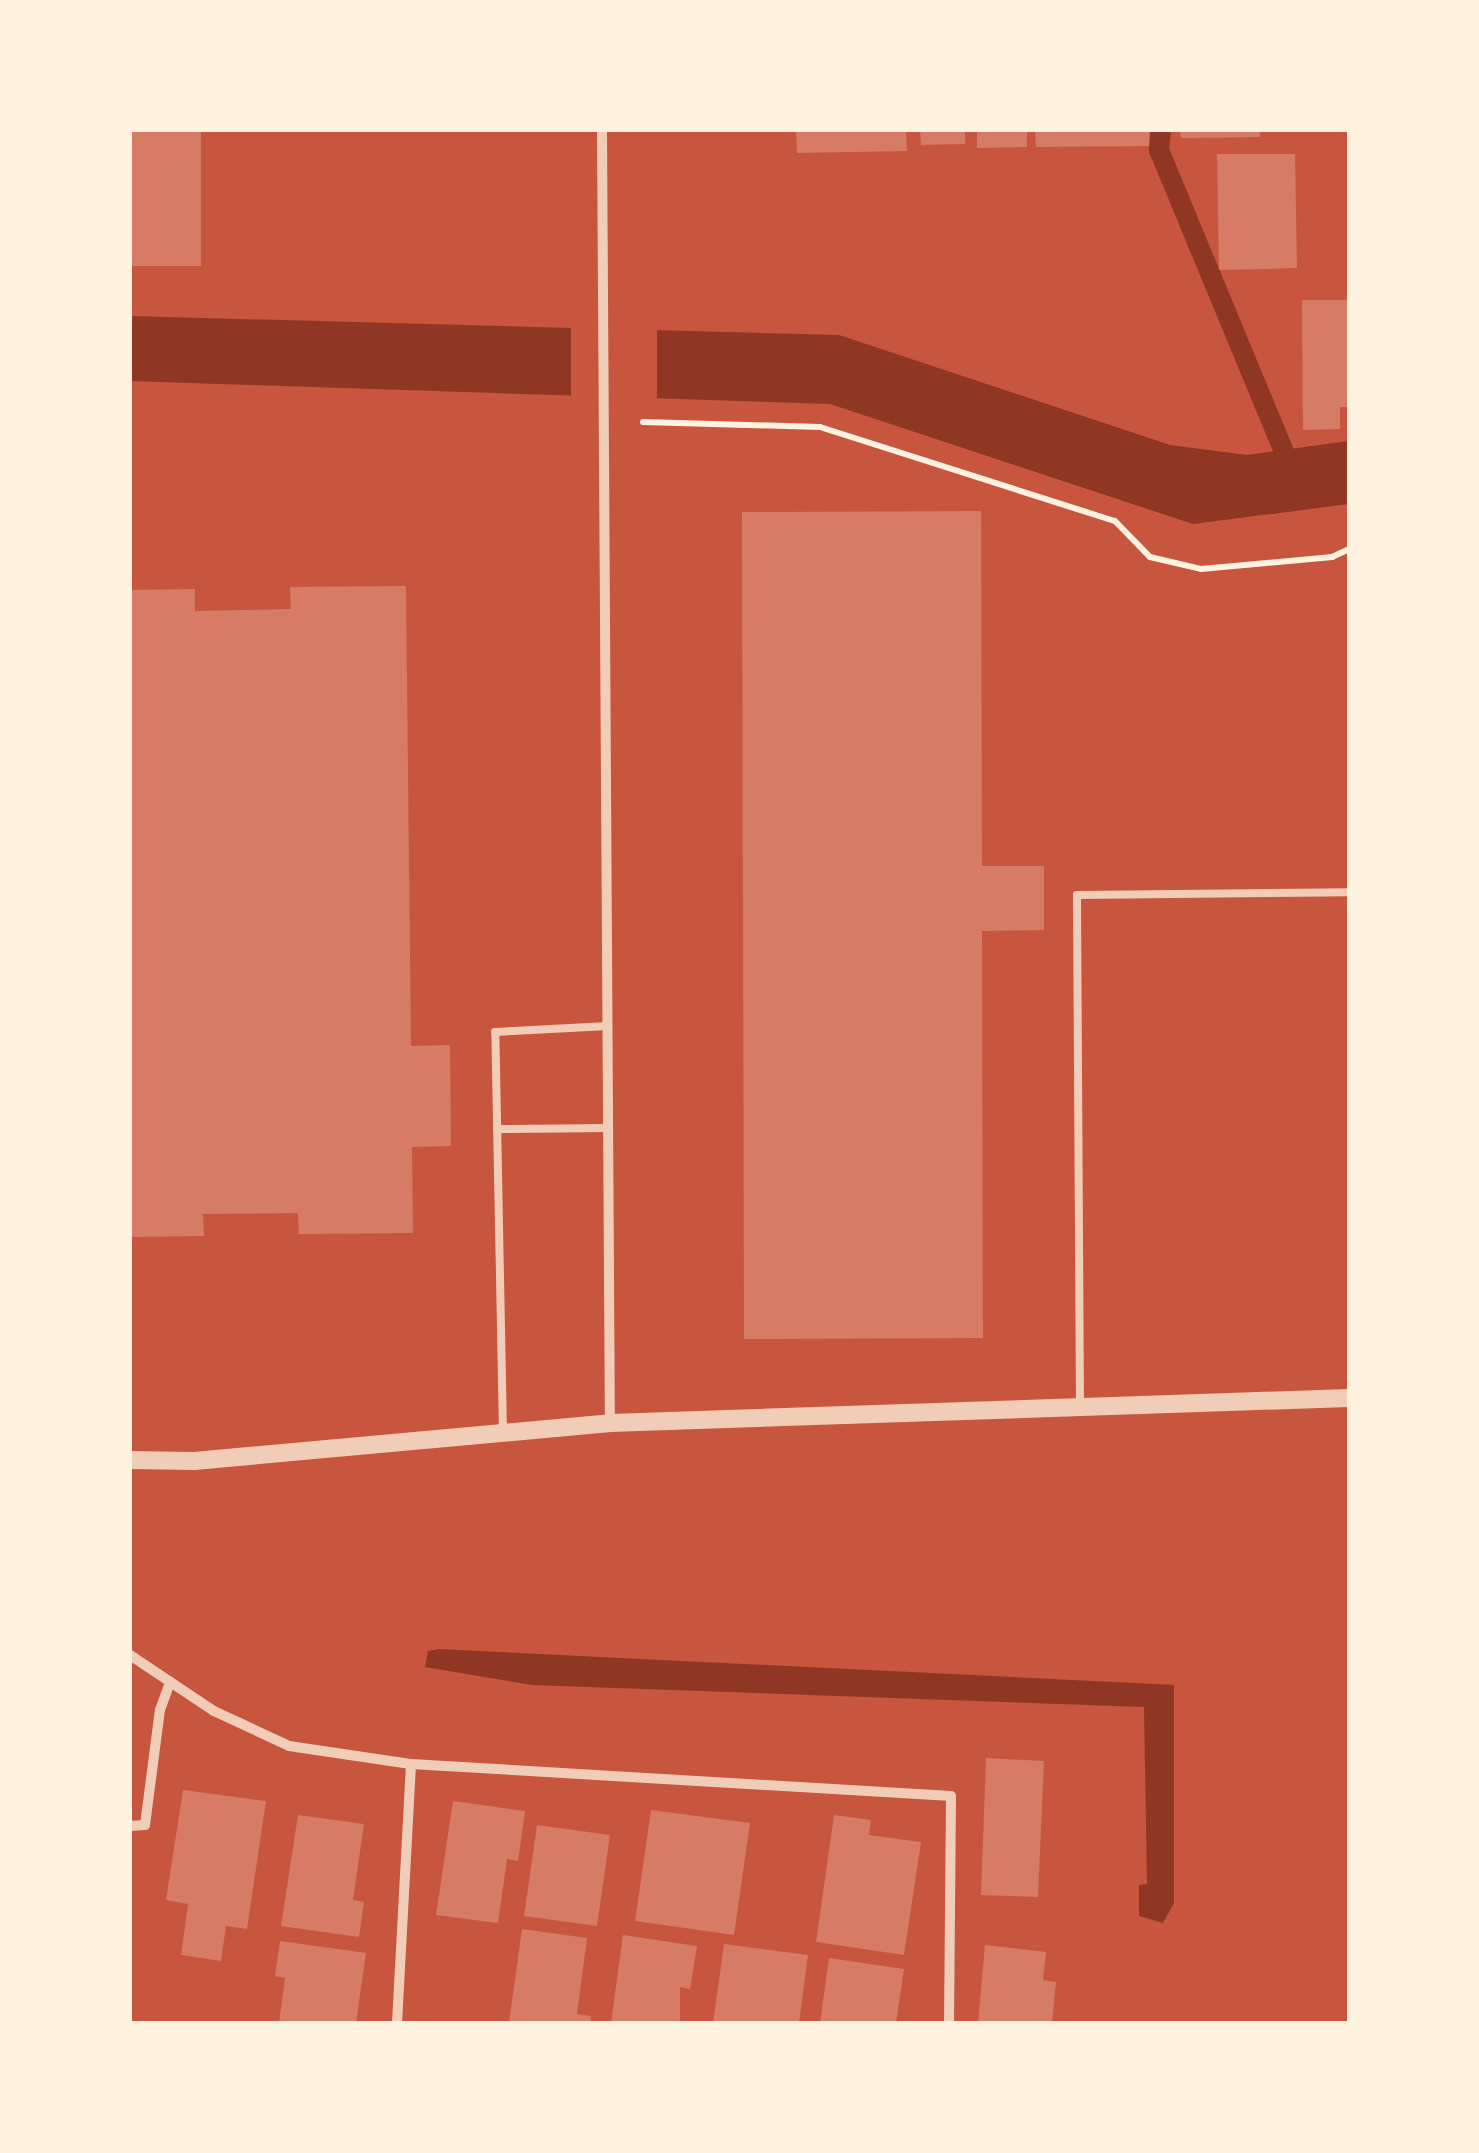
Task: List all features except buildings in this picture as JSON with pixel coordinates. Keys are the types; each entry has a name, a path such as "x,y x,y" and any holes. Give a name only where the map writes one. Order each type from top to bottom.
{"street":[{"path":"602,130 610,1423"},
{"path":"130,1460 194,1461 610,1423 1349,1398"},
{"path":"130,1655 170,1682 289,1746 411,1764 950,1796 949,2023"},
{"path":"130,1826 145,1826 160,1710 170,1682"},
{"path":"397,2023 411,1764"}],"lane":[{"path":"1080,1406 1077,896 1349,892"},
{"path":"503,1433 495,1032 608,1026"},
{"path":"497,1129 608,1128"}],"path":[{"path":"641,422 820,426 1115,521 1150,557 1202,569 1332,558 1349,549"}],"shaded area":[{"path":"130,316 839,335 1170,445 1247,455 1349,441 1349,504 1193,524 830,404 130,381"},
{"path":"428,1651 1174,1685 1174,1903 1163,1923 1139,1916 1139,1885 1147,1884 1144,1707 532,1685 425,1667"}],"pier":[{"path":"571,323 657,325 657,403 571,400"}],"waterway":[{"path":"1161,130 1159,150 1292,471"}]}
